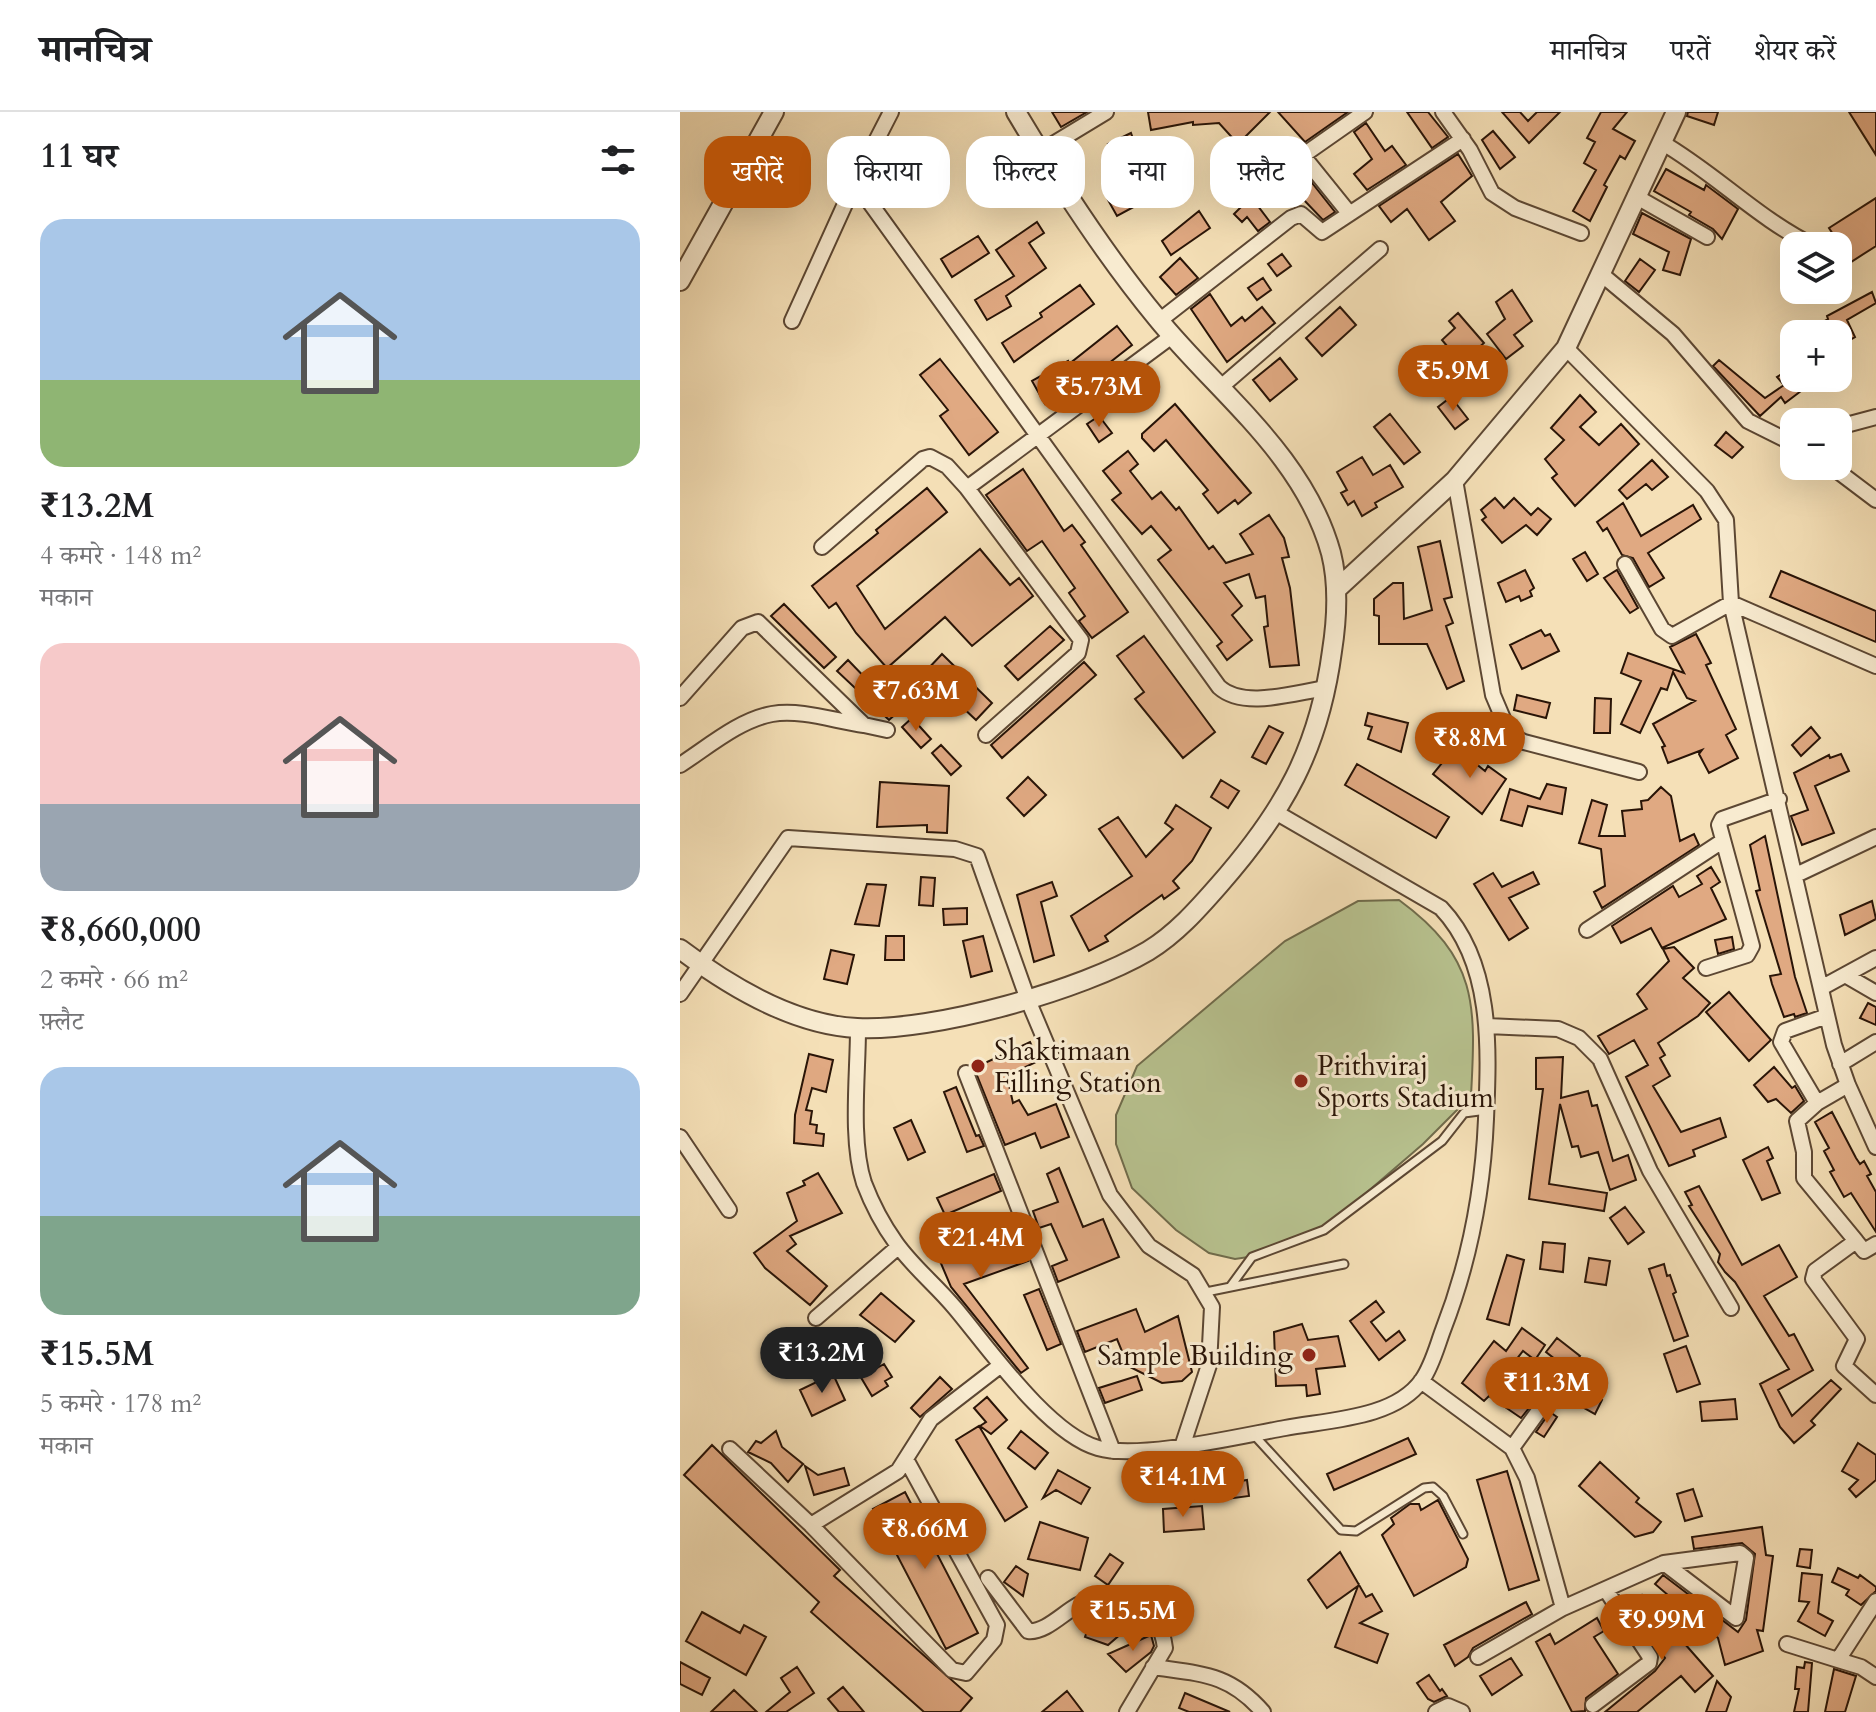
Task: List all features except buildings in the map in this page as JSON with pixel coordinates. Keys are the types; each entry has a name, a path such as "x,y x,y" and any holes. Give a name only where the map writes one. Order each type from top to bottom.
{"street":[{"path":"680,281 774,112"},
{"path":"879,136 891,112"},
{"path":"1016,112 1030,136"},
{"path":"1066,136 1106,112"},
{"path":"1312,150 1365,112"},
{"path":"1443,112 1463,139 1492,193 1515,208 1581,233"},
{"path":"1337,589 1455,480 1566,348 1676,112"},
{"path":"1159,321 1291,218 1301,214 1322,232 1463,139"},
{"path":"1661,142 1705,168 1786,232"},
{"path":"1312,167 1349,213"},
{"path":"1635,196 1707,237"},
{"path":"792,321 843,208"},
{"path":"874,208 1226,694 1243,699 1327,688"},
{"path":"680,949 729,982 794,1013 828,1025 858,1029 948,1017 1028,1000 1105,972 1165,939 1193,914 1277,813 1310,748 1327,688 1337,589 1331,552 1295,477 1262,431 1159,321 1102,248 1076,208"},
{"path":"1222,386 1380,249"},
{"path":"1600,273 1673,334 1748,421 1780,437"},
{"path":"967,488 1172,336"},
{"path":"1566,348 1717,505 1729,528 1731,603 1827,1016 1840,1064 1876,1147"},
{"path":"1852,423 1876,417"},
{"path":"822,547 923,459 930,457 939,461 967,488 1081,640 1078,653 986,735"},
{"path":"1455,480 1493,695 1510,735 1524,742 1639,772"},
{"path":"1850,480 1876,500"},
{"path":"1625,564 1662,629 1672,636 1731,603"},
{"path":"1731,603 1876,666"},
{"path":"680,698 742,628 758,622 864,725"},
{"path":"680,765 740,727 770,714 786,713 887,730"},
{"path":"1706,968 1747,955 1752,946 1721,842 1719,825 1722,819 1779,799"},
{"path":"858,1029 858,1155 874,1207 898,1247 1001,1365 1071,1436 1113,1451 1252,1434 1382,1408 1421,1381 1450,1312 1473,1231 1487,1110 1487,1026 1469,947 1441,908 1277,813"},
{"path":"1796,875 1876,837"},
{"path":"680,994 788,838 966,850 982,863 1028,1000 1110,1195 1138,1235 1193,1275 1206,1292 1212,1307 1213,1348 1183,1444"},
{"path":"1587,930 1721,842"},
{"path":"1821,988 1876,958"},
{"path":"1845,975 1876,993"},
{"path":"1817,1103 1780,1037 1785,1031 1827,1016"},
{"path":"1487,1026 1558,1029 1579,1038 1600,1059 1650,1171 1731,1308"},
{"path":"1840,1064 1876,1042"},
{"path":"966,1073 1113,1451"},
{"path":"1848,1085 1817,1103 1797,1121 1804,1152 1804,1178 1865,1245 1876,1264"},
{"path":"680,1137 729,1210"},
{"path":"1865,1245 1815,1271 1813,1279 1857,1339 1844,1366 1876,1395"},
{"path":"816,1318 898,1247"},
{"path":"811,1525 907,1461 931,1419 1001,1365"},
{"path":"1512,1448 1561,1380"},
{"path":"1421,1381 1512,1448 1527,1478 1563,1608"},
{"path":"730,1449 811,1525 952,1670 966,1673 994,1640 995,1618 907,1461"},
{"path":"1478,1657 1563,1608 1664,1563 1743,1554 1746,1558 1736,1618 1664,1563"},
{"path":"988,1578 1028,1631 1040,1629 1080,1604 1110,1599 1137,1603 1154,1618 1164,1642 1163,1654 1127,1712"},
{"path":"1593,1705 1649,1663 1650,1657 1606,1590"},
{"path":"1838,1660 1876,1601"},
{"path":"1787,1644 1838,1660 1876,1677"},
{"path":"1153,1667 1227,1680 1249,1696 1263,1712"},
{"path":"1436,1712 1448,1706 1462,1712"}],"lane":[{"path":"1230,1287 1252,1257 1324,1230 1442,1141 1464,1113 1487,1110"},
{"path":"1206,1292 1344,1264"},
{"path":"1252,1434 1341,1530 1356,1531 1424,1488 1433,1487 1443,1496 1463,1534"}],"green space":[{"name":"Prithviraj Sports Stadium","path":"1399,900 1425,921 1458,963 1471,1009 1471,1096 1423,1144 1315,1237 1262,1255 1235,1259 1209,1253 1176,1230 1132,1188 1116,1144 1116,1115 1137,1066 1285,941 1358,901"}],"place":[{"name":"Shaktimaan Filling Station","path":"978,1066"},
{"name":"Prithviraj Sports Stadium","path":"1301,1081"},
{"name":"Sample Building","path":"1309,1355"}]}
